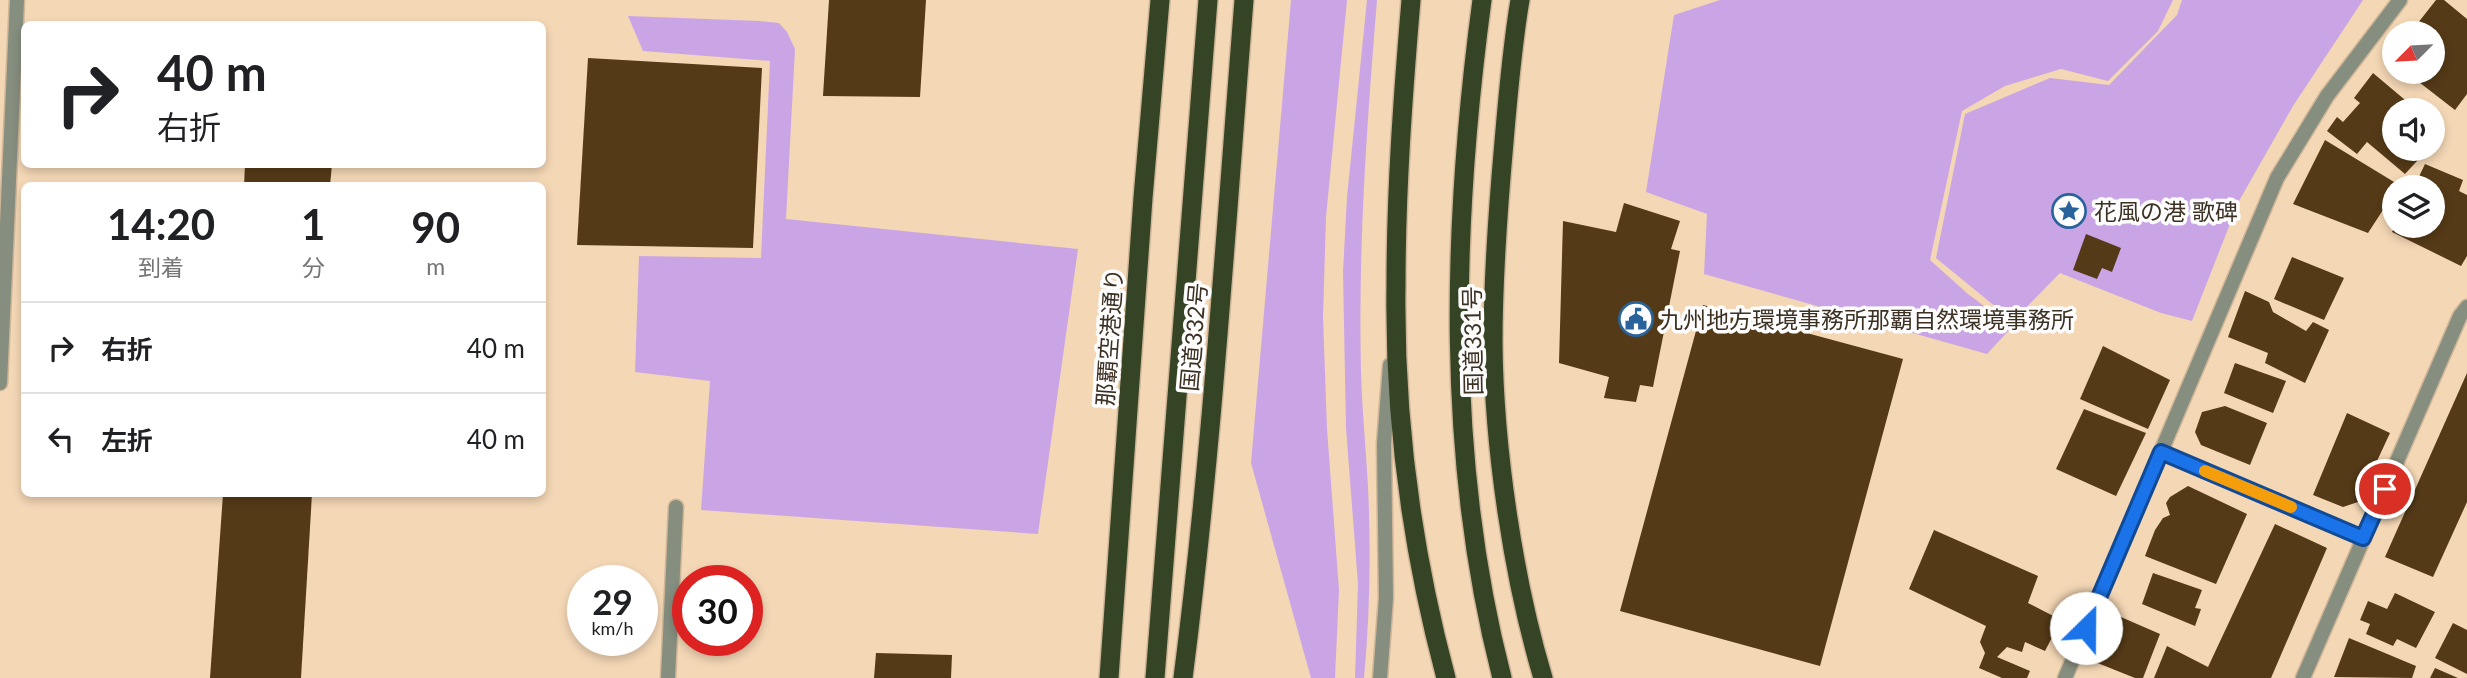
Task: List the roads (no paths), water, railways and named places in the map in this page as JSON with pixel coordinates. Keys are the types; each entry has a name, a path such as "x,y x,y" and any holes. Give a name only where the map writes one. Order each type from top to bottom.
{"highway":[{"name":"那覇空港通り","path":"1109,678 1143,198 1160,0"},
{"name":"国道332号","path":"1156,678 1164,545 1209,0"},
{"name":"国道332号","path":"1183,678 1198,563 1244,0"},
{"path":"1411,0 1400,135 1395,287 1406,470 1418,553 1446,678"},
{"name":"国道331号","path":"1482,0 1464,194 1460,363 1464,456 1474,542 1487,618 1502,678"},
{"name":"国道331号","path":"1520,0 1500,185 1493,345 1500,449 1513,539 1535,651 1543,678"}],"street":[{"path":"0,383 17,0"},
{"path":"2064,678 2277,178 2327,96 2400,0"},
{"path":"1380,678 1386,598 1384,444 1395,287"},
{"path":"2303,678 2460,316 2467,307"},
{"path":"2161,452 2363,538"},
{"path":"668,678 677,507"}],"place":[{"name":"花風の港 歌碑","path":"2069,211"},
{"name":"九州地方環境事務所那覇自然環境事務所","path":"1636,319"}]}
